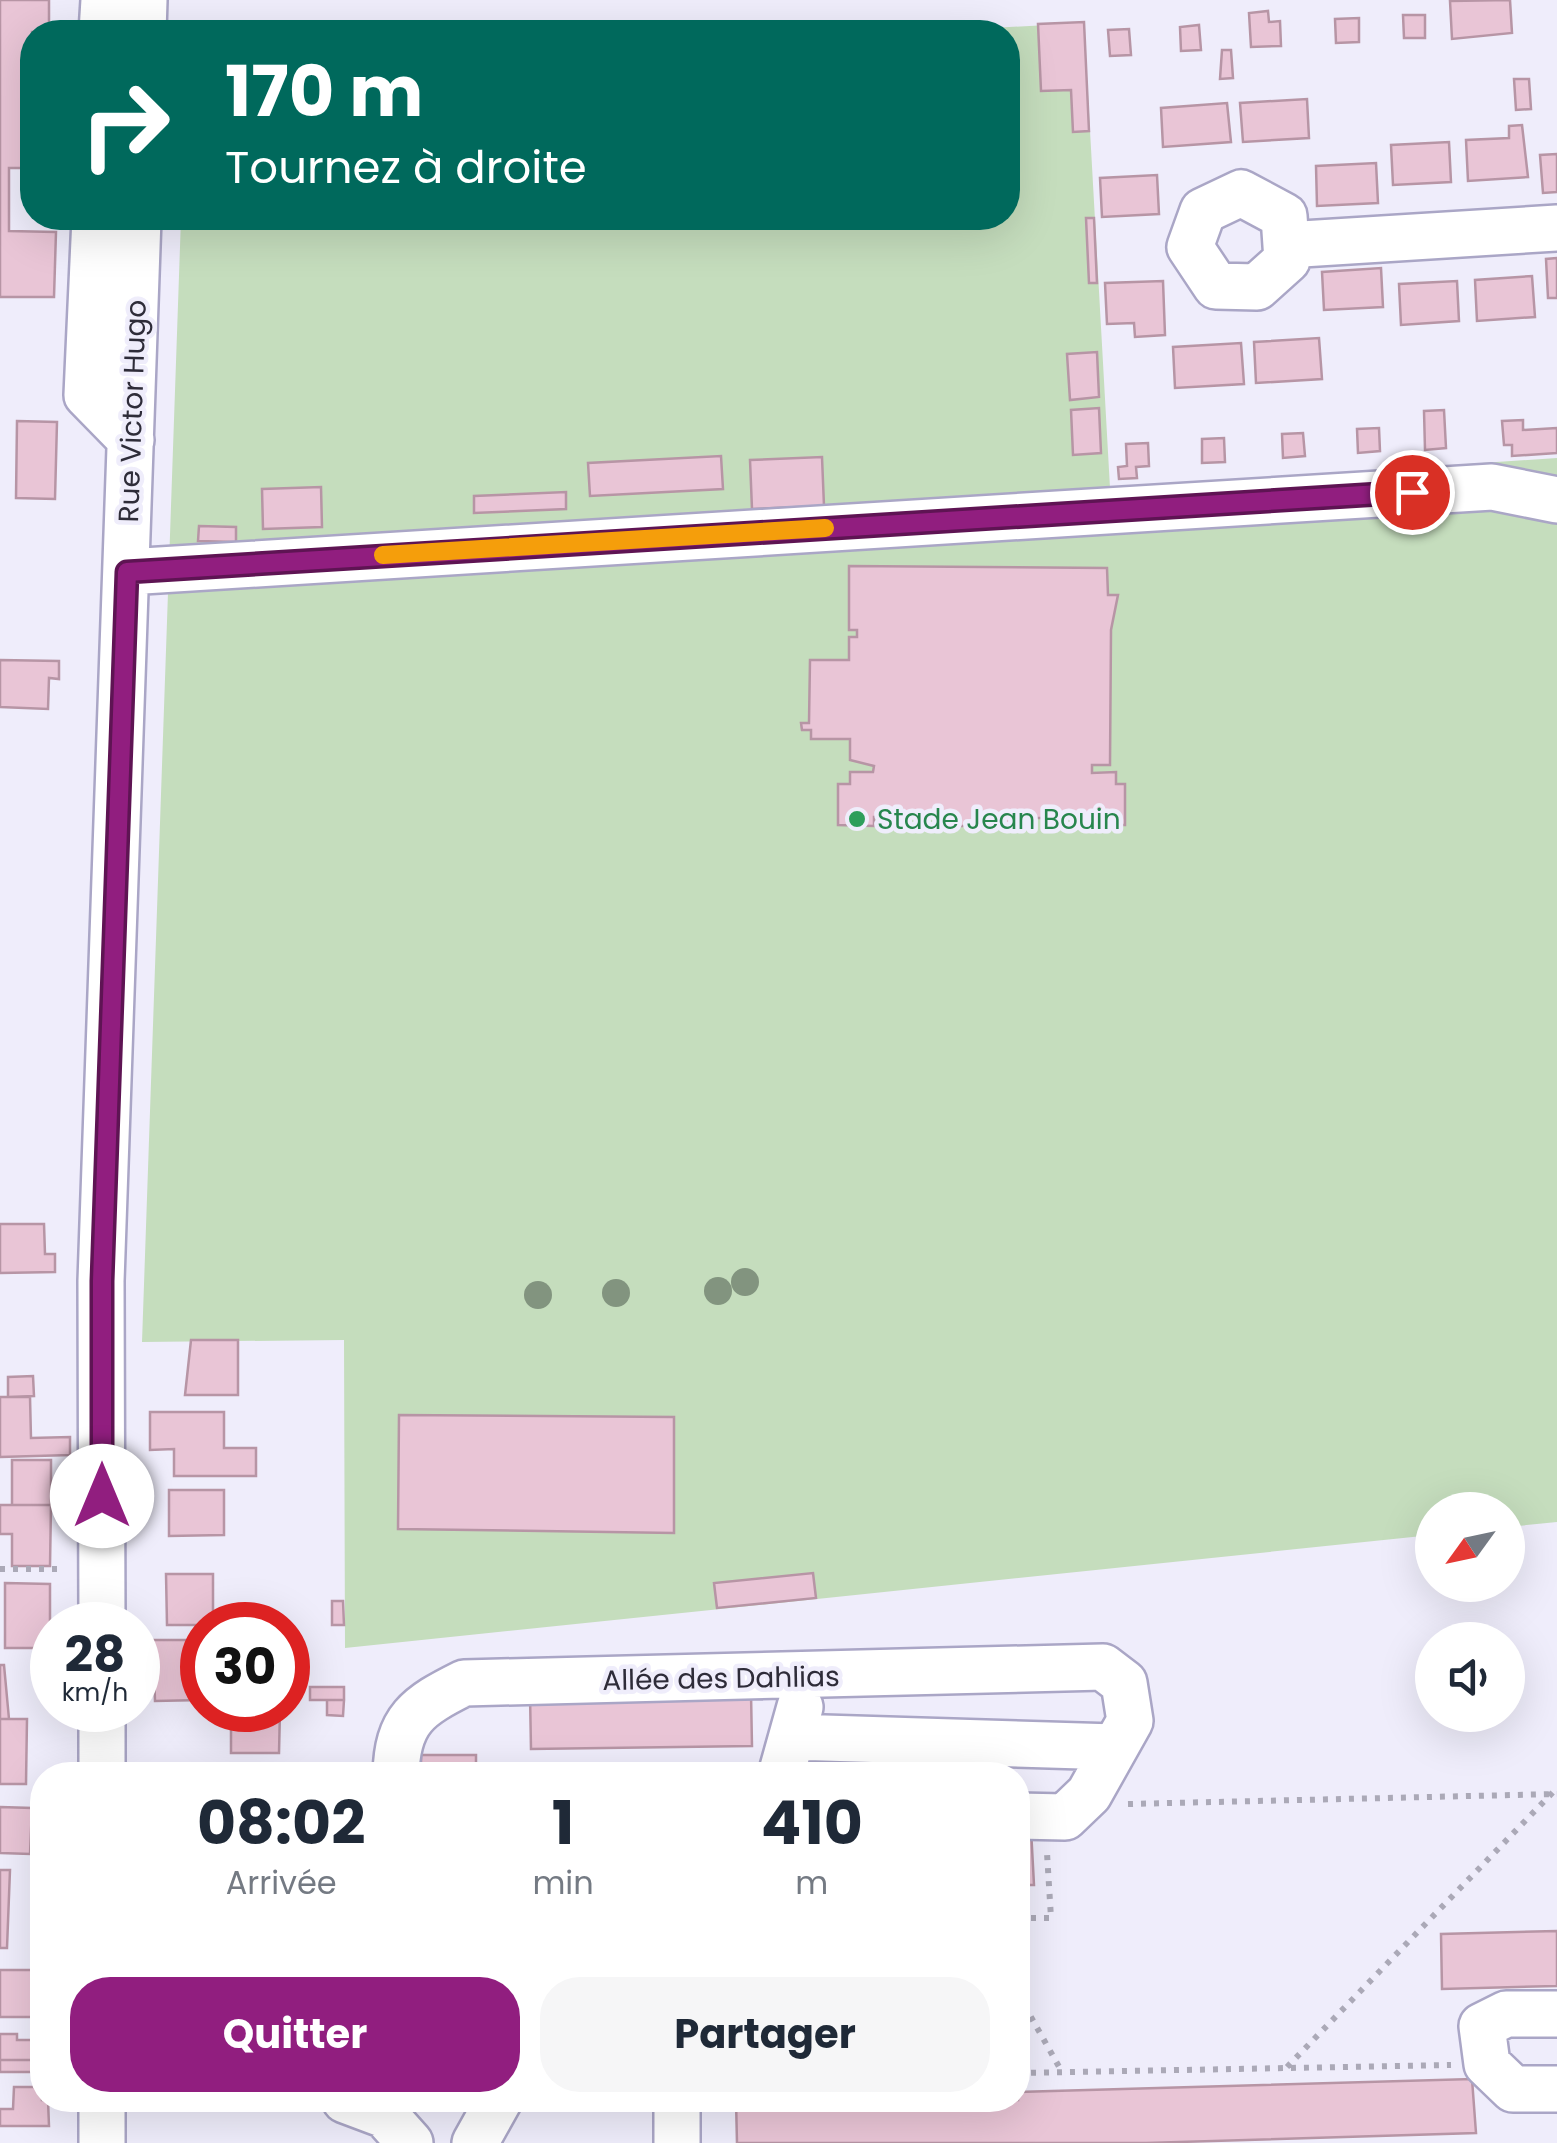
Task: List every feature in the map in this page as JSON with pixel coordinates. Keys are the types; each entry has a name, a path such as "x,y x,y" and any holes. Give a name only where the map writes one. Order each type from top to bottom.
{"street":[{"path":"1286,245 1557,228"},
{"path":"95,230 88,395 132,440"},
{"name":"Rue Victor Hugo","path":"102,1602 102,1281 138,230"},
{"path":"127,572 1492,487 1557,500"},
{"name":"Allée des Dahlias","path":"396,1762 397,1747 420,1705 464,1683 1103,1667 1124,1682 1130,1721 1115,1747"},
{"path":"809,1676 787,1756 1115,1747"},
{"path":"102,1732 102,1762"},
{"path":"1046,1813 1089,1794 1115,1747"},
{"path":"1557,2014 1506,2014 1482,2026 1486,2064 1513,2089 1557,2089"},
{"path":"102,2112 102,2143"},
{"path":"476,2143 493,2112"},
{"path":"677,2112 677,2143"}],"path":[{"path":"0,1569 102,1568"},
{"path":"1030,1918 1051,1918 1046,1813 1555,1792"},
{"path":"1286,2068 1555,1792"},
{"path":"1030,2015 1062,2072"},
{"path":"1030,2073 1486,2064"}],"green space":[{"name":"Stade Jean Bouin","path":"1084,23 1110,488 1557,458 1557,1522 1525,1525 1525,1492 1415,1492 1415,1537 345,1648 344,1340 142,1342 181,230 1020,230 1020,27"}],"building":[{"path":"0,0 49,0 49,20 20,20 20,168 9,168 9,231 56,232 54,297 0,297"},
{"path":"1510,0 1512,33 1452,39 1450,1"},
{"path":"1268,11 1269,22 1280,21 1281,46 1251,47 1249,13"},
{"path":"1403,15 1425,15 1425,38 1404,38"},
{"path":"1359,18 1359,42 1336,43 1335,19"},
{"path":"1084,22 1089,131 1073,132 1071,90 1041,91 1038,24"},
{"path":"1199,25 1201,50 1181,51 1180,27"},
{"path":"1129,29 1131,55 1110,56 1108,30"},
{"path":"1222,50 1231,50 1233,78 1220,79"},
{"path":"1514,79 1529,79 1531,109 1516,110"},
{"path":"1307,99 1309,138 1243,142 1240,103"},
{"path":"1227,103 1231,142 1163,147 1161,108"},
{"path":"1522,125 1528,177 1468,181 1466,140 1509,138 1509,126"},
{"path":"1449,142 1451,182 1393,185 1391,145"},
{"path":"1557,154 1557,192 1543,193 1540,155"},
{"path":"1376,163 1378,203 1317,206 1316,166"},
{"path":"1157,175 1159,214 1102,217 1100,178"},
{"path":"1086,218 1094,218 1097,283 1089,283"},
{"path":"1557,258 1557,298 1548,298 1546,259"},
{"path":"1381,268 1383,307 1324,310 1322,272"},
{"path":"1532,276 1535,317 1477,321 1475,280"},
{"path":"1163,281 1165,335 1135,337 1134,323 1107,324 1105,283"},
{"path":"1457,281 1459,321 1401,325 1399,284"},
{"path":"1319,338 1322,379 1256,383 1254,342"},
{"path":"1241,343 1244,384 1175,388 1173,347"},
{"path":"1097,352 1099,397 1070,400 1067,354"},
{"path":"1099,408 1101,453 1073,455 1071,410"},
{"path":"1444,410 1446,448 1425,450 1424,411"},
{"path":"1523,420 1523,430 1557,428 1557,453 1512,456 1512,445 1504,445 1502,421"},
{"path":"17,421 57,422 55,499 16,498"},
{"path":"1379,428 1380,451 1358,453 1357,429"},
{"path":"1303,433 1305,456 1283,458 1282,434"},
{"path":"1224,438 1225,462 1202,463 1202,439"},
{"path":"1148,443 1149,466 1136,467 1137,478 1119,479 1118,467 1127,466 1126,444"},
{"path":"721,456 723,489 590,496 588,463"},
{"path":"822,457 824,506 752,509 750,460"},
{"path":"321,487 322,527 263,529 262,489"},
{"path":"566,492 566,509 474,513 474,496"},
{"path":"199,526 236,527 236,542 198,541"},
{"path":"849,566 1107,568 1108,595 1118,595 1111,630 1110,765 1092,765 1092,773 1116,772 1116,784 1125,784 1125,825 1097,825 1097,818 1013,818 1013,826 957,826 956,817 874,817 874,826 838,825 838,784 850,784 850,772 873,772 874,766 850,760 850,739 811,739 811,730 802,730 801,723 809,723 810,660 849,660 849,637 857,637 857,630 849,630"},
{"path":"0,660 59,661 59,679 49,678 48,709 0,707"},
{"path":"0,1224 44,1224 45,1254 55,1254 55,1272 0,1273"},
{"path":"191,1340 238,1340 238,1395 185,1395"},
{"path":"33,1376 34,1396 8,1397 8,1377"},
{"path":"0,1397 30,1397 31,1438 70,1437 70,1455 0,1457"},
{"path":"150,1412 224,1412 224,1448 256,1448 256,1476 174,1476 174,1449 150,1450"},
{"path":"399,1415 674,1417 674,1533 398,1529"},
{"path":"12,1460 51,1460 51,1505 12,1505"},
{"path":"169,1490 224,1490 224,1535 169,1536"},
{"path":"0,1505 51,1505 50,1566 12,1566 12,1534 0,1534"},
{"path":"813,1573 816,1598 717,1608 714,1583"},
{"path":"166,1574 213,1574 213,1602 180,1602 180,1625 167,1625"},
{"path":"5,1583 50,1584 50,1602 30,1602 30,1648 5,1648"},
{"path":"332,1601 343,1601 344,1625 332,1625"},
{"path":"160,1640 180,1640 180,1700 160,1701"},
{"path":"0,1665 4,1665 9,1719 0,1719"},
{"path":"310,1687 344,1687 344,1700 310,1700"},
{"path":"751,1693 752,1746 531,1749 530,1695"},
{"path":"327,1700 344,1700 343,1716 327,1715"},
{"path":"0,1719 27,1719 26,1784 0,1784"},
{"path":"231,1732 279,1732 279,1753 231,1753"},
{"path":"421,1755 476,1755 476,1762 421,1762"},
{"path":"0,1807 30,1808 30,1854 0,1853"},
{"path":"1031,1829 1034,1885 1030,1885"},
{"path":"0,1870 10,1870 7,1948 0,1948"},
{"path":"1557,1931 1557,1986 1442,1989 1441,1934"},
{"path":"0,1970 30,1970 30,2017 0,2017"},
{"path":"0,2034 17,2034 17,2040 30,2040 30,2060 0,2060"},
{"path":"0,2060 30,2060 30,2072 0,2072"},
{"path":"1472,2079 1476,2133 1146,2143 737,2143 736,2112 1030,2112 1030,2092"},
{"path":"14,2087 30,2087 30,2112 48,2112 49,2126 0,2126 0,2109 13,2109"}],"slow traffic":[{"path":"383,555 825,528"}],"place":[{"name":"Stade Jean Bouin","path":"857,819"}],"route":[{"path":"102,1496 102,1281 127,572 1412,492"}]}
